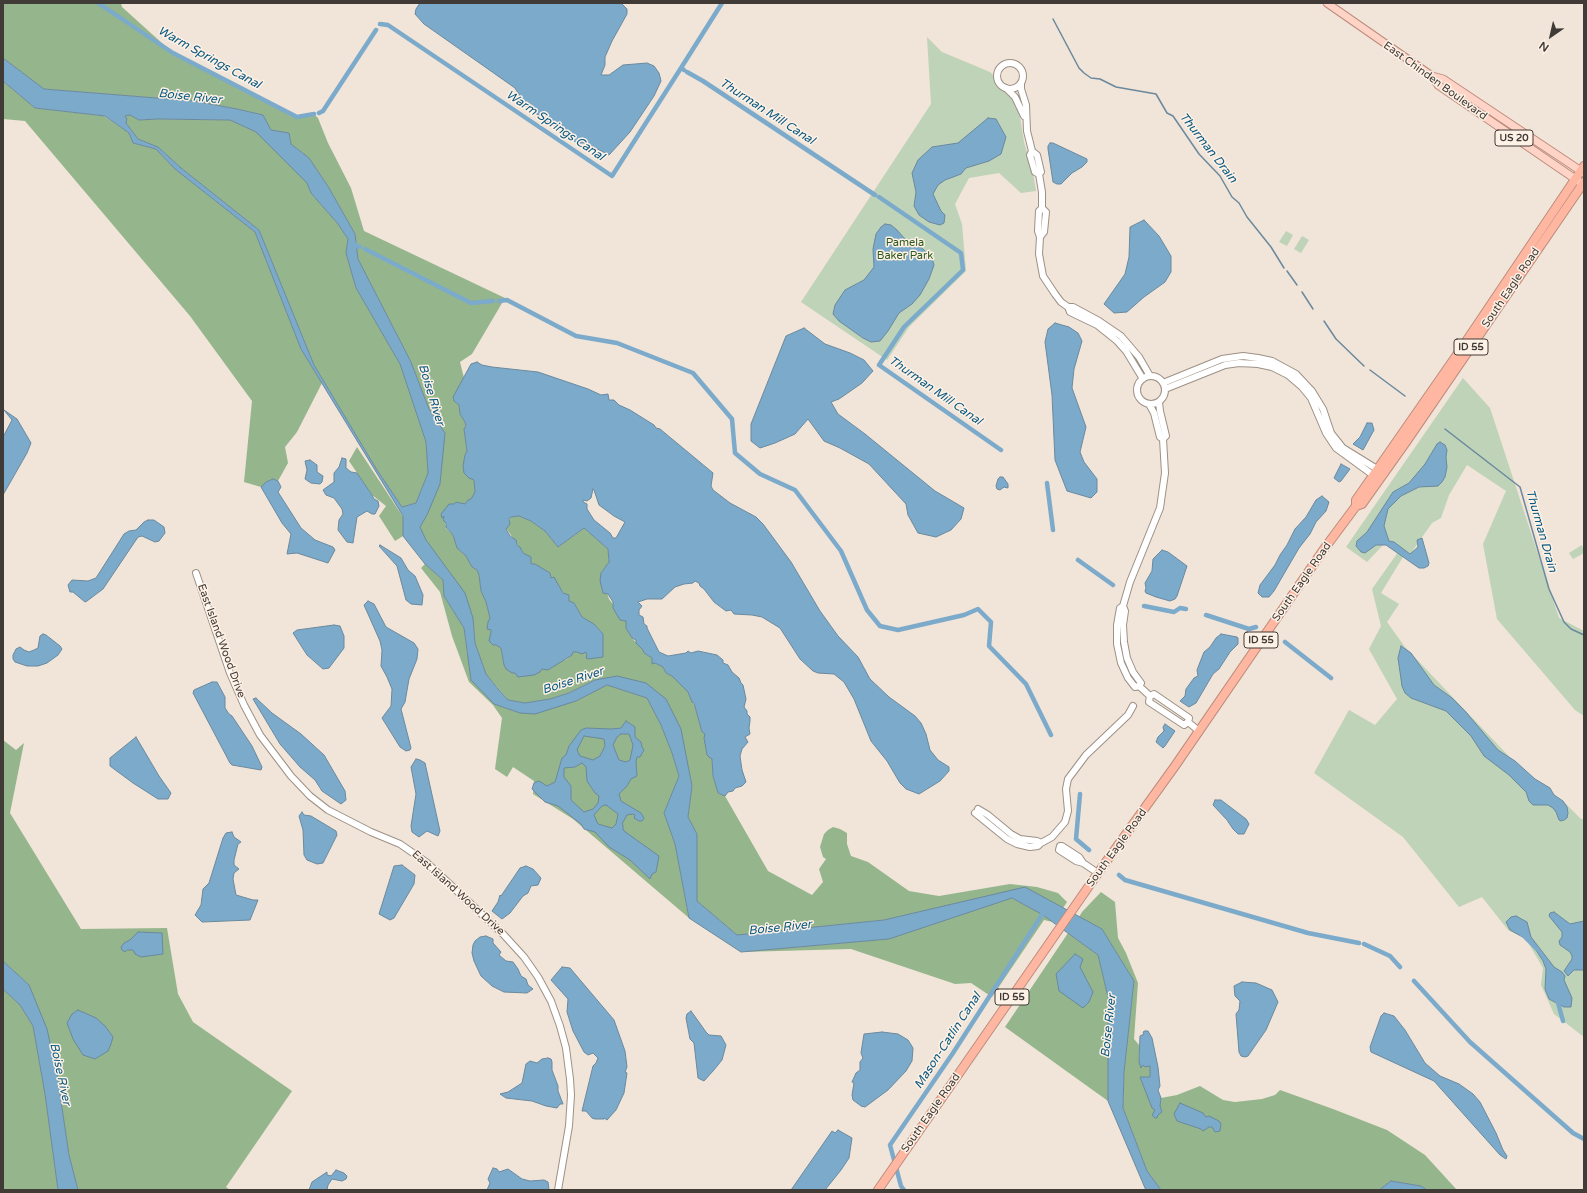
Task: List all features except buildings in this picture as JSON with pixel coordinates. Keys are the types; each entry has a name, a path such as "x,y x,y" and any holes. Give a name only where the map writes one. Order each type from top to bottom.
{"highway":[{"name":"ID 55","path":"1575,179 1583,170"},
{"name":"South Eagle Road","path":"1356,506 1356,500 1464,345 1575,179"},
{"name":"South Eagle Road","path":"878,1190 1074,907 1147,806 1324,549 1356,506 1362,504 1425,415 1583,184"},
{"path":"1425,415 1425,406 1464,349 1464,345"},
{"path":"1377,483 1378,476 1414,423 1414,416"}],"main road":[{"name":"East Chinden Boulevard","path":"1326,3 1432,76 1438,86 1583,184"},
{"name":"US 20","path":"1432,76 1443,79 1583,170"},
{"path":"1453,96 1460,95 1478,107 1490,109"}],"street":[{"path":"1025,118 1015,97 1000,82 998,74 999,70 1006,64 1014,64 1021,69 1023,76 1021,89 1026,105 1025,118 1032,151 1030,155 1035,172 1039,174 1042,192 1042,208 1039,211 1038,231 1040,237 1039,254 1044,276 1054,294 1068,307 1070,312 1097,325 1117,341 1126,351 1143,379"},
{"path":"1006,88 1014,88 1021,83"},
{"path":"1068,307 1073,307 1099,321 1121,336 1139,357 1150,376"},
{"path":"1164,386 1222,359 1243,356 1272,362 1296,374 1312,391 1323,410 1331,433 1343,448 1375,472"},
{"path":"1149,404 1159,402 1165,394 1164,386 1158,378 1150,376 1143,379 1138,385 1138,394 1143,401 1149,404 1154,413 1160,437 1163,439"},
{"path":"1159,402 1166,436 1163,439 1165,473 1160,508 1130,582 1123,606 1120,608 1117,625 1117,644 1128,678 1135,687 1139,686 1150,696 1149,702 1184,725 1188,722 1199,731"},
{"name":"East Island Wood Drive","path":"196,573 230,673 244,705 260,735 291,776 310,796 328,810 371,832 400,844 426,862 503,934 524,957 538,977 551,1001 560,1026 566,1048 570,1079 569,1122 558,1190"},
{"path":"976,811 1017,844 1030,847 1038,846 1041,842 1052,837 1065,822 1068,811 1066,789 1068,779 1086,755 1128,715 1133,706"},
{"path":"1052,837 1060,846 1079,857 1083,863 1098,873"}],"green space":[{"path":"3,3 121,3 122,7 173,53 297,117 314,114 318,118 328,143 351,188 364,231 505,298 472,354 460,362 464,378 454,401 459,405 460,414 466,427 464,429 467,451 465,455 464,473 474,480 475,492 471,499 465,504 454,504 446,508 444,515 446,528 453,535 457,548 466,556 472,567 477,570 479,575 481,591 486,602 490,618 491,632 496,645 501,648 504,665 515,673 542,669 567,659 573,652 586,652 587,655 603,634 594,624 582,617 574,603 569,601 556,582 531,564 506,528 511,517 519,516 531,521 545,531 558,547 584,528 608,549 609,562 601,573 609,599 626,621 626,628 632,638 644,653 652,658 655,663 663,667 666,673 672,676 688,692 695,707 702,732 705,734 707,755 712,758 713,776 718,793 725,796 768,871 812,895 823,882 819,869 826,859 823,857 820,847 824,834 833,827 847,833 847,844 851,856 868,862 909,891 939,896 1010,884 1037,887 1058,893 1067,902 1063,908 1025,888 884,920 737,935 697,901 697,834 688,817 692,786 686,759 666,699 595,680 569,693 550,699 525,703 508,700 486,674 475,643 473,618 419,526 427,515 445,433 429,409 411,362 358,259 355,234 329,188 309,158 291,144 289,133 271,130 263,115 194,101 44,89 3,58"},
{"name":"Pamela Baker Park","path":"927,37 942,52 990,72 994,76 999,86 1012,97 1019,111 1024,142 1033,173 1036,191 1021,193 999,173 969,178 955,204 962,224 966,271 909,327 887,360 801,302 931,104"},
{"path":"3,81 35,108 104,116 129,133 133,143 156,149 175,169 255,232 301,349 322,383 297,432 285,447 288,463 278,481 273,479 266,482 261,487 244,482 252,401 190,316 25,121 3,119"},
{"path":"130,115 139,120 230,120 256,132 307,183 311,193 338,224 348,239 346,253 356,288 400,364 426,442 428,473 416,503 402,507 377,470 314,365 259,230 181,168 158,147 138,139 126,123 125,116"},
{"path":"1286,231 1293,235 1287,246 1279,242"},
{"path":"1302,236 1309,240 1301,253 1294,249"},
{"path":"1463,378 1490,408 1559,618 1584,631 1584,716 1575,710 1497,619 1483,544 1506,491 1467,465 1449,495 1441,518 1432,523 1411,553 1403,557 1381,593 1399,604 1387,622 1405,647 1520,768 1564,802 1581,819 1584,819 1584,1037 1554,1014 1541,985 1543,968 1526,939 1508,930 1482,897 1459,907 1403,837 1314,773 1349,710 1375,725 1397,699 1369,649 1381,626 1372,589 1401,548 1384,544 1367,562 1346,547"},
{"path":"357,447 403,517 403,536 395,541 379,516 386,506 372,495 349,461"},
{"path":"1582,545 1584,553 1573,559 1569,553"},
{"path":"425,564 443,580 444,596 464,628 467,653 494,704 520,713 576,701 607,685 647,698 661,725 679,776 664,813 675,844 689,918 573,819 533,794 534,781 513,767 507,777 495,769 502,718 493,705 469,682 452,636 440,592 421,568"},
{"path":"3,740 16,750 24,743 10,813 81,929 167,928 178,994 193,1022 292,1091 226,1187 230,1190 78,1190 69,1155 57,1074 29,985 3,961"},
{"path":"1101,892 1115,902 1118,938 1126,953 1138,983 1134,1039 1139,1045 1139,1062 1143,1065 1150,1066 1150,1077 1140,1077 1158,1115 1161,1098 1177,1095 1200,1086 1223,1100 1235,1102 1262,1099 1275,1095 1280,1090 1387,1130 1425,1155 1457,1190 1427,1190 1421,1186 1391,1181 1379,1190 1161,1190 1147,1171 1123,1108 1124,1072 1134,981 1102,929 1079,917"},
{"path":"1012,898 1053,922 1044,920 992,997 971,983 955,984 851,949 741,952 889,939"},
{"path":"1068,933 1098,955 1108,997 1108,1101 1005,1027"},
{"path":"3,989 20,1005 33,1026 45,1094 58,1190 3,1190"}],"water":[{"path":"420,3 621,3 627,9 627,14 605,57 605,65 601,75 609,75 623,65 647,63 654,66 659,73 661,81 654,96 630,132 609,155 586,143 577,143 520,102 520,96 515,88 424,24 415,14"},
{"path":"3,58 44,89 194,101 263,115 271,130 289,133 291,144 309,158 329,188 355,234 358,259 411,362 429,409 445,433 440,484 427,515 420,527 426,540 465,593 473,618 475,643 486,674 498,689 508,700 525,703 550,699 569,693 595,680 617,676 646,683 666,699 681,729 692,786 688,817 697,834 697,901 737,935 884,920 1025,887 1102,929 1134,981 1124,1072 1123,1108 1147,1171 1161,1190 1146,1190 1108,1101 1108,997 1098,955 1043,915 1012,898 889,939 741,952 689,918 675,844 664,813 679,776 661,725 647,698 607,685 576,701 535,714 520,713 494,704 471,680 464,628 444,596 443,580 425,564 403,536 403,516 301,349 255,232 175,169 156,149 133,143 129,133 105,116 35,108 3,81","holes":["130,115 139,120 230,120 256,132 307,183 311,193 338,224 348,239 346,253 356,288 400,364 426,442 428,473 416,503 402,507 377,470 314,365 259,230 181,168 158,147 138,139 126,123 127,119 125,116"]},
{"path":"988,118 996,119 1006,137 1001,154 989,161 966,168 961,174 945,180 938,185 933,194 941,211 945,215 944,223 940,225 929,222 919,215 914,206 916,192 912,173 918,160 932,147 958,143"},
{"path":"1050,143 1087,159 1087,162 1082,167 1072,173 1061,184 1053,182 1048,149"},
{"path":"1144,220 1159,236 1171,256 1171,272 1165,282 1144,297 1127,312 1114,313 1104,304 1125,274 1129,257 1130,227"},
{"path":"885,224 891,225 904,238 923,249 932,258 934,265 929,279 920,295 912,304 899,313 880,341 871,342 839,321 833,314 835,305 845,290 864,280 874,267 873,249 876,234"},
{"path":"1055,323 1069,327 1078,333 1082,341 1074,369 1072,388 1086,427 1080,452 1084,462 1097,479 1097,492 1091,498 1067,491 1055,460 1052,395 1045,342 1048,329"},
{"path":"804,328 825,344 864,360 873,371 862,383 839,399 831,402 838,414 935,491 964,508 961,519 951,530 936,537 918,533 908,515 906,504 869,464 824,441 808,419 795,434 775,443 760,448 751,441 751,424 786,336"},
{"path":"477,362 482,365 492,367 538,372 601,395 608,394 609,400 614,400 619,405 630,410 654,425 656,428 660,429 713,473 711,486 713,490 730,503 756,517 763,524 791,562 820,611 838,636 858,657 870,679 889,697 915,716 921,723 926,734 930,750 938,760 949,767 949,771 940,781 919,794 906,789 900,783 887,761 871,741 854,699 844,682 834,674 818,673 813,671 800,659 780,628 762,617 734,614 731,610 726,611 714,602 699,583 695,581 693,583 675,587 662,599 647,599 638,602 642,606 639,610 639,615 643,617 644,624 647,626 659,652 668,656 686,653 688,651 691,653 698,651 717,655 723,660 723,663 728,665 743,685 746,699 744,707 750,717 750,734 745,737 748,742 742,749 740,756 746,782 742,786 735,788 733,791 728,792 725,796 718,793 713,776 712,759 707,755 704,738 705,734 702,732 694,703 692,702 688,692 672,676 666,673 663,667 655,663 652,664 652,658 644,653 636,643 636,640 632,638 626,628 626,621 620,620 613,608 613,602 608,594 603,593 600,581 601,573 609,562 608,549 584,528 558,547 545,531 531,521 519,516 511,517 509,519 510,524 506,529 510,536 516,540 517,545 523,553 531,557 531,564 535,564 550,573 551,578 554,577 563,593 569,595 569,601 574,603 582,617 594,624 603,634 603,657 588,659 586,658 586,652 582,654 573,652 572,655 548,670 542,669 534,675 518,677 515,673 512,673 506,669 501,648 493,645 489,641 491,630 487,629 490,618 486,602 481,591 477,570 472,567 466,556 457,548 453,535 446,527 446,523 443,520 444,516 442,518 441,514 449,504 454,504 456,502 465,504 471,499 475,492 474,480 469,478 464,473 463,466 467,451 464,429 466,426 460,414 459,405 454,401 453,397 471,364","holes":["593,489 599,505 625,522 616,538 613,538 610,533 594,520 587,509 587,504 583,502 583,500 587,501 591,498"]},
{"path":"4,410 17,419 31,443 27,453 3,495 3,437 12,420"},
{"path":"1367,423 1372,423 1374,430 1363,450 1353,444 1360,437"},
{"path":"1440,442 1445,445 1447,450 1447,467 1445,477 1442,482 1438,486 1419,487 1401,496 1388,509 1384,526 1389,541 1394,542 1410,554 1418,547 1417,540 1422,538 1429,563 1428,566 1419,568 1386,545 1376,545 1365,553 1361,552 1356,546 1357,541 1367,532 1393,492 1409,483 1425,464 1437,444"},
{"path":"342,458 346,459 346,468 351,472 357,473 374,499 378,501 379,506 375,514 367,511 357,517 353,543 347,542 338,530 339,520 343,514 342,509 334,498 326,495 323,490 334,482 334,473 339,467"},
{"path":"310,460 317,465 317,472 323,476 320,484 311,483 305,479 307,470 305,461"},
{"path":"1341,464 1350,469 1339,482 1334,478"},
{"path":"1000,477 1003,477 1008,484 1008,488 1004,487 1000,490 997,489 996,486"},
{"path":"273,479 278,481 281,487 278,492 301,528 315,540 333,547 335,550 328,563 297,553 287,554 291,534 282,523 261,487 266,482"},
{"path":"1322,496 1329,502 1326,511 1316,522 1310,534 1299,548 1274,591 1269,597 1262,597 1258,593 1260,585 1275,565 1295,529 1306,517 1316,500"},
{"path":"148,520 154,520 164,527 165,533 159,541 155,542 142,536 138,537 103,589 87,601 85,602 73,592 70,592 68,585 72,580 88,581 96,578 124,534 129,531 136,530"},
{"path":"380,545 401,558 408,570 415,576 423,595 422,605 411,604 406,600 397,566 379,546"},
{"path":"1162,550 1168,552 1187,566 1177,596 1175,599 1170,601 1146,593 1145,591 1145,583 1152,571 1153,559"},
{"path":"368,601 374,604 386,627 414,643 418,649 417,659 409,679 405,702 401,709 411,748 410,750 406,751 400,747 382,718 391,706 392,689 381,666 382,650 380,641 364,605"},
{"path":"334,625 340,626 344,636 344,648 329,668 323,669 307,655 293,633 297,630"},
{"path":"43,634 60,646 62,649 58,655 47,663 38,666 27,666 15,662 13,655 16,649 20,647 29,652 38,648 40,636"},
{"path":"1221,634 1237,637 1238,644 1230,652 1219,669 1213,674 1196,703 1189,707 1180,701 1185,696 1186,689 1194,678 1198,676 1197,670 1204,652"},
{"path":"1401,646 1411,653 1434,685 1452,698 1465,711 1498,750 1515,761 1535,779 1550,788 1554,795 1563,801 1567,807 1567,818 1561,821 1559,820 1556,812 1548,805 1533,805 1529,801 1526,792 1509,775 1484,756 1471,736 1446,711 1411,698 1405,693 1402,686 1398,658"},
{"path":"212,682 217,682 225,697 225,708 252,746 262,767 261,770 232,765 230,763 193,693 194,690"},
{"path":"256,698 272,713 301,734 324,755 345,791 346,800 341,804 322,791 315,780 300,767 280,744 253,699"},
{"path":"626,721 635,727 635,737 641,742 644,750 640,757 637,757 637,776 631,779 627,786 619,794 621,801 641,813 644,818 642,821 639,821 634,818 635,815 633,814 627,815 622,824 624,831 659,856 656,872 652,874 650,879 630,860 609,847 595,832 584,829 581,824 558,806 545,802 532,789 534,783 539,781 547,786 555,782 562,758 566,755 569,746 581,730 586,728 621,728","holes":["621,734 629,734 633,745 630,760 626,762 619,760 613,745 617,737","584,736 604,739 605,746 600,756 593,760 580,756 577,750","582,763 586,767 587,781 595,793 599,796 598,803 593,809 584,812 571,800 571,786 564,777 564,768 575,767","606,805 618,814 616,824 612,828 598,824 594,815 602,806"]},
{"path":"1165,724 1175,731 1163,748 1156,742 1158,737 1164,731 1163,727"},
{"path":"136,737 171,793 168,799 158,799 110,766 110,758"},
{"path":"416,759 425,763 440,831 438,836 427,831 419,837 412,832 411,826 416,794 411,767"},
{"path":"1215,800 1221,800 1246,819 1249,824 1244,834 1238,834 1233,829 1213,805"},
{"path":"302,812 304,815 311,816 336,831 337,835 323,863 317,864 307,860 304,855 303,830 299,816"},
{"path":"232,832 234,837 241,842 238,844 234,860 234,865 239,869 234,873 233,879 236,895 258,900 250,920 202,922 195,915 201,905 203,889 209,883 223,838 226,833"},
{"path":"402,865 415,875 414,884 394,918 390,920 379,914 394,866"},
{"path":"526,866 533,869 541,878 538,885 531,886 528,893 523,896 510,913 502,919 492,911 498,902 500,895 501,896 520,868"},
{"path":"1554,912 1570,924 1584,921 1584,970 1574,970 1568,976 1564,971 1572,959 1572,956 1570,952 1560,945 1559,941 1562,937 1562,932 1549,916 1550,913"},
{"path":"1516,916 1527,922 1531,937 1554,967 1565,976 1564,980 1572,998 1571,1007 1564,1007 1549,999 1545,989 1546,969 1543,961 1530,941 1510,930 1506,922 1511,917"},
{"path":"138,932 162,933 163,954 141,957 135,954 133,950 127,950 125,952 122,950 121,947 124,943 130,940"},
{"path":"486,936 493,939 493,943 501,952 499,955 506,961 513,962 521,976 526,979 528,985 533,989 527,993 504,992 492,986 481,976 474,961 472,953 473,945 480,937"},
{"path":"1075,954 1083,959 1080,967 1093,992 1089,1002 1083,1008 1059,991 1056,974"},
{"path":"3,961 29,985 47,1029 57,1074 69,1155 78,1190 58,1190 45,1094 33,1026 20,1005 3,989"},
{"path":"562,967 570,968 614,1020 625,1051 627,1067 625,1072 627,1073 624,1093 616,1110 607,1120 604,1118 592,1118 586,1111 582,1111 593,1066 598,1058 593,1053 588,1055 584,1052 573,1031 567,1012 568,999 551,980"},
{"path":"1242,982 1256,983 1272,990 1278,1002 1266,1030 1248,1056 1245,1057 1241,1056 1239,1052 1236,1014 1239,1010 1240,1001 1235,996 1234,986"},
{"path":"78,1010 96,1018 105,1026 113,1037 108,1051 95,1059 83,1055 73,1039 67,1023 72,1014"},
{"path":"691,1011 709,1035 721,1036 726,1045 722,1060 704,1081 698,1078 694,1043 690,1039 686,1018 687,1014"},
{"path":"1384,1013 1394,1016 1405,1030 1425,1063 1440,1076 1459,1084 1473,1094 1480,1102 1507,1156 1506,1159 1500,1155 1434,1081 1371,1052 1370,1047 1381,1016"},
{"path":"1148,1031 1152,1038 1158,1067 1160,1086 1158,1090 1161,1098 1160,1106 1162,1112 1157,1118 1152,1115 1155,1110 1152,1108 1140,1077 1150,1077 1150,1066 1145,1067 1143,1065 1141,1068 1139,1062 1140,1036 1144,1034 1143,1032"},
{"path":"882,1032 898,1034 908,1040 913,1048 912,1061 906,1071 888,1090 865,1107 861,1106 853,1100 852,1095 854,1083 852,1082 856,1073 860,1070 860,1062 863,1058 861,1053 864,1034"},
{"path":"542,1059 551,1059 552,1062 552,1070 563,1104 560,1104 557,1108 532,1101 506,1098 500,1094 508,1092 522,1083 526,1064 530,1061 537,1063"},
{"path":"1180,1103 1203,1113 1206,1117 1209,1116 1219,1121 1221,1124 1220,1131 1215,1132 1212,1127 1209,1127 1203,1131 1177,1121 1174,1114"},
{"path":"838,1130 852,1138 849,1158 841,1170 825,1190 791,1190 832,1131 835,1133"},
{"path":"493,1168 497,1169 499,1172 508,1169 522,1179 530,1181 544,1180 548,1182 549,1190 487,1190 490,1183 488,1179"},
{"path":"336,1170 344,1173 347,1176 346,1179 342,1181 332,1179 327,1190 309,1190 312,1182 327,1172 327,1175 331,1176"},
{"path":"1391,1181 1421,1186 1427,1190 1379,1190"}],"waterway":[{"name":"Warm Springs Canal","path":"98,3 173,53 297,117 314,114"},
{"name":"Thurman Mill Canal","path":"684,70 681,68 722,3"},
{"name":"Thurman Drain","path":"1053,19 1079,68 1084,73 1091,78 1100,79 1116,87 1156,94 1167,113 1173,116 1199,154 1220,176 1232,197 1239,203 1247,217 1271,247 1284,268"},
{"name":"Warm Springs Canal","path":"380,24 388,25 612,176 681,68"},
{"name":"Warm Springs Canal","path":"319,113 323,111 376,30"},
{"name":"Thurman Mill Canal","path":"687,72 703,81 875,195"},
{"name":"Thurman Mill Canal","path":"879,197 961,253 963,270 904,327 879,365 1001,450"},
{"name":"Boise River","path":"352,243 360,247"},
{"path":"365,249 471,303 493,301"},
{"name":"Thurman Drain","path":"1287,271 1297,285"},
{"name":"Thurman Drain","path":"1302,292 1313,309"},
{"path":"499,301 507,300 576,336 617,343 693,373 732,419 735,453 760,474 795,490 841,551 867,610 880,626 898,630 964,615 978,609 991,622 989,646 1026,684 1051,735"},
{"name":"Thurman Drain","path":"1324,321 1336,339 1364,366"},
{"name":"Thurman Drain","path":"1370,370 1405,396"},
{"name":"Thurman Drain","path":"1445,429 1520,487 1549,589 1564,622 1571,629 1584,635"},
{"name":"Thurman Mill Canal","path":"1047,483 1053,530"},
{"name":"Thurman Mill Canal","path":"1078,560 1113,585"},
{"name":"Thurman Mill Canal","path":"1144,606 1174,612 1180,608 1186,609"},
{"name":"Thurman Mill Canal","path":"1206,615 1249,629 1256,627"},
{"name":"Thurman Mill Canal","path":"1285,642 1331,678"},
{"path":"1080,794 1076,839 1089,850"},
{"path":"1119,875 1125,880 1308,933 1359,943"},
{"name":"Mason-Catlin Canal","path":"904,1190 901,1186 890,1145 953,1053 1045,910"},
{"name":"Thurman Mill Canal","path":"1521,933 1537,949"},
{"path":"1364,944 1390,956 1400,967"},
{"path":"1414,981 1470,1042 1573,1133 1584,1139"},
{"name":"Thurman Mill Canal","path":"1557,999 1563,1021"}]}
